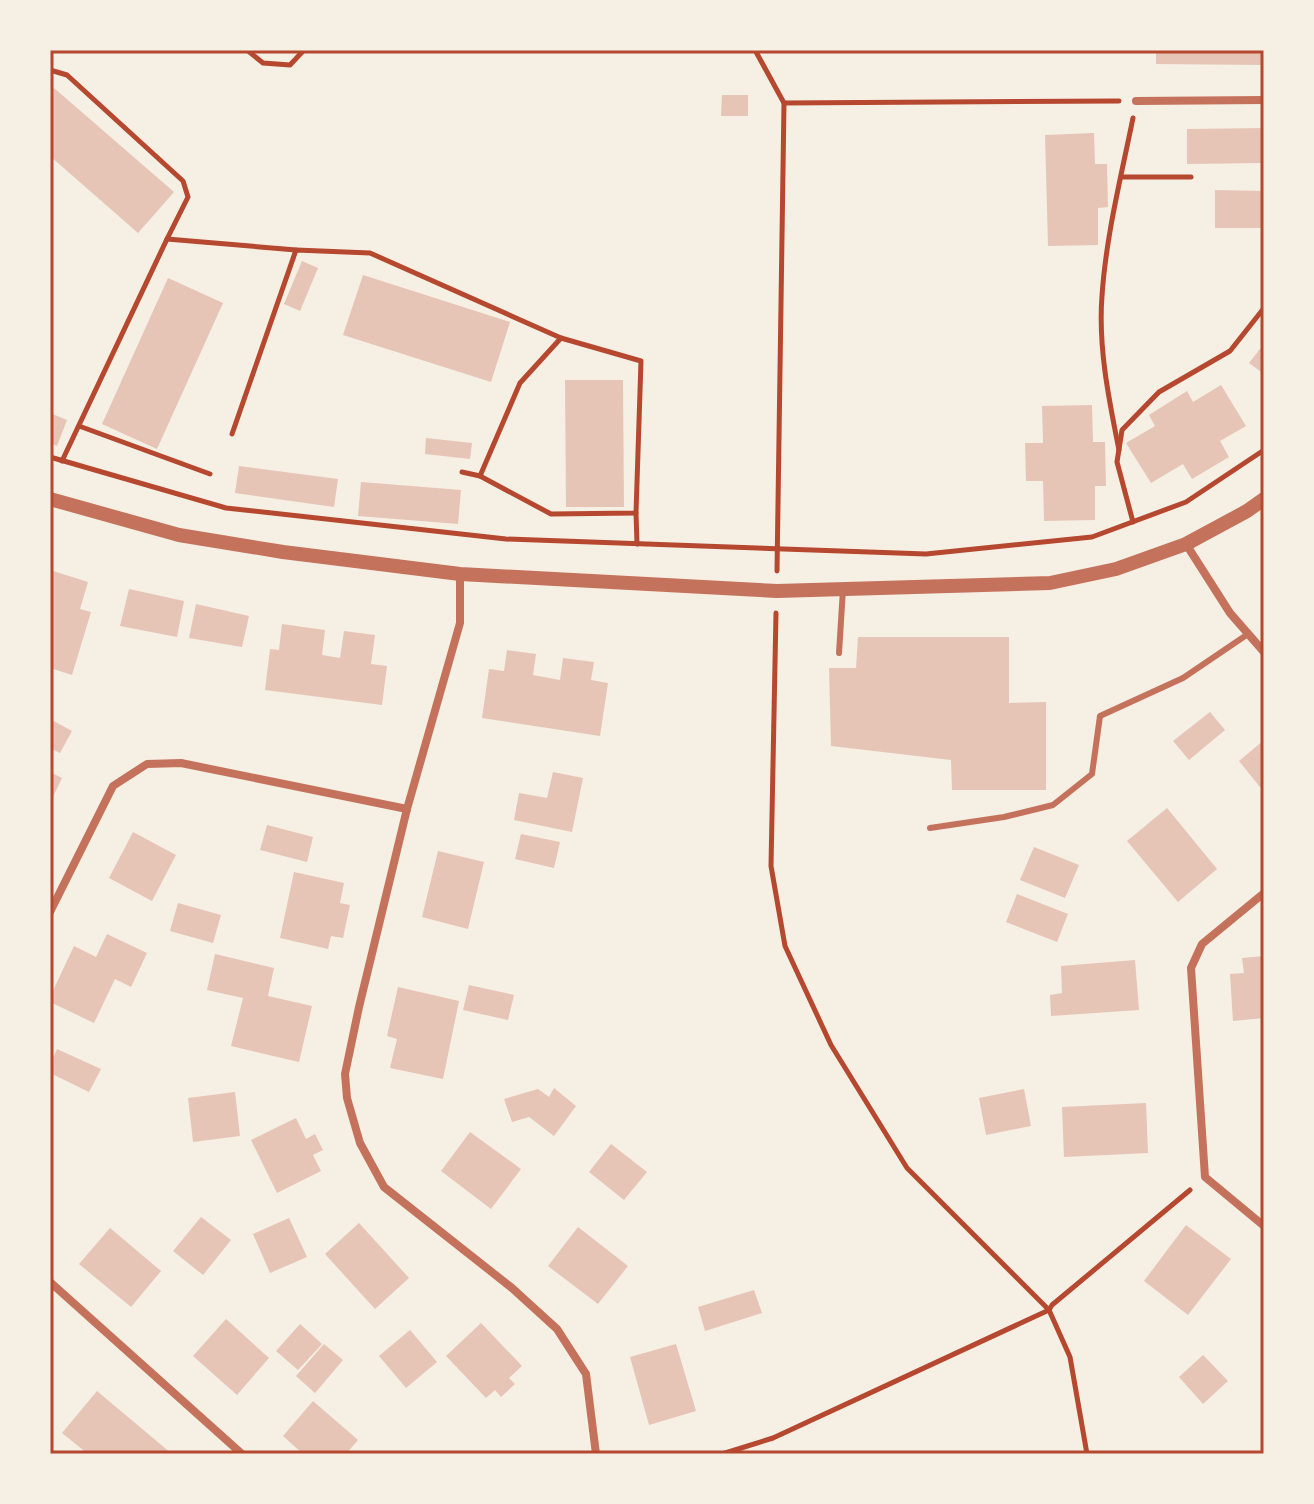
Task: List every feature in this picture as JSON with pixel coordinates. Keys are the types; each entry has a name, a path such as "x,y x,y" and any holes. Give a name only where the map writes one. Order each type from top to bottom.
{"street":[{"path":"1136,101 1264,100"},
{"path":"50,499 179,535 283,552 460,574 777,591 1050,583 1116,569 1186,544 1264,499"},
{"path":"1186,544 1230,613 1264,652"},
{"path":"460,574 460,623 407,809 345,1074 347,1098 360,1143 384,1187 512,1288 557,1329 586,1374 596,1454"},
{"path":"50,912 113,786 147,764 181,763 407,809"},
{"path":"1264,893 1202,944 1191,968 1205,1177 1264,1226"},
{"path":"50,1282 242,1454"}],"lane":[{"path":"839,653 843,589"},
{"path":"930,828 1004,817 1053,805 1092,774 1100,716 1183,678 1248,634"}],"path":[{"path":"247,50 263,63 290,65 304,50"},
{"path":"755,50 784,103 771,866 785,946 831,1045 907,1168 1049,1310 1070,1357 1087,1454"},
{"path":"50,70 67,75 183,181 188,197 62,461"},
{"path":"784,103 1136,101 1110,235 1102,297 1104,373 1119,450"},
{"path":"1121,177 1191,177"},
{"path":"167,239 370,253 561,338 641,361 637,544"},
{"path":"232,434 296,250"},
{"path":"1133,522 1117,462 1122,430 1159,392 1230,351 1264,308"},
{"path":"480,476 520,383 561,338"},
{"path":"79,426 210,474"},
{"path":"50,457 226,508 506,539 926,554 1092,537 1186,502 1264,450"},
{"path":"462,472 480,476 551,514 636,513"},
{"path":"722,1454 773,1438 1049,1310 1205,1177"}],"building":[{"path":"1156,50 1264,50 1264,65 1156,64"},
{"path":"54,88 174,192 138,233 50,156 50,93"},
{"path":"722,95 748,95 748,116 721,116"},
{"path":"1264,128 1264,163 1187,164 1187,129"},
{"path":"1094,133 1095,164 1107,164 1108,207 1098,208 1098,245 1048,246 1045,135"},
{"path":"1215,190 1264,191 1264,228 1215,228"},
{"path":"302,261 318,268 300,311 284,304"},
{"path":"363,275 510,322 491,382 343,335"},
{"path":"168,278 223,303 157,449 102,424"},
{"path":"1264,344 1264,374 1249,363"},
{"path":"565,380 623,380 624,507 566,507"},
{"path":"1221,385 1246,426 1220,441 1229,457 1192,479 1183,464 1151,483 1126,443 1155,426 1149,415 1187,391 1193,402"},
{"path":"1092,405 1093,442 1105,442 1106,486 1095,486 1095,520 1044,521 1043,481 1026,481 1025,443 1043,443 1042,406"},
{"path":"50,413 67,420 57,446 50,443"},
{"path":"426,438 472,443 470,459 425,454"},
{"path":"239,466 338,479 334,507 235,493"},
{"path":"361,482 461,490 458,524 358,516"},
{"path":"50,570 88,582 80,609 91,612 72,675 50,668"},
{"path":"129,589 184,601 177,637 120,626"},
{"path":"196,604 249,616 242,647 189,638"},
{"path":"282,624 325,630 322,655 340,658 344,631 375,635 371,664 387,666 382,705 265,690 270,649 279,650"},
{"path":"858,637 1009,637 1009,703 1046,702 1046,790 952,790 951,760 831,746 829,668 856,668"},
{"path":"507,650 536,654 533,675 560,680 563,658 594,662 591,680 608,683 600,736 482,718 489,669 504,671"},
{"path":"1210,712 1225,730 1189,760 1173,741"},
{"path":"50,719 72,731 60,753 50,748"},
{"path":"1264,740 1264,792 1239,761"},
{"path":"50,772 62,778 50,803"},
{"path":"553,772 583,778 572,832 514,820 519,793 547,798"},
{"path":"1167,808 1217,869 1178,902 1127,841"},
{"path":"267,825 313,837 307,862 260,850"},
{"path":"133,832 176,855 152,901 109,878"},
{"path":"521,834 560,842 554,868 515,859"},
{"path":"1034,847 1079,865 1065,898 1020,880"},
{"path":"438,851 484,862 468,929 422,917"},
{"path":"294,872 344,883 340,903 350,905 343,938 331,936 328,949 280,938"},
{"path":"1017,894 1068,914 1057,942 1006,922"},
{"path":"178,903 221,915 213,943 170,931"},
{"path":"107,934 147,953 131,987 115,979 94,1023 50,1002 50,997 74,946 96,957"},
{"path":"215,954 274,968 268,996 312,1006 299,1062 231,1046 243,998 207,990"},
{"path":"1264,956 1264,1018 1233,1021 1230,974 1244,973 1242,958"},
{"path":"1135,960 1139,1010 1051,1016 1050,995 1062,993 1061,966"},
{"path":"469,985 514,995 508,1020 463,1010"},
{"path":"398,987 459,1001 443,1079 390,1068 397,1039 387,1036"},
{"path":"57,1049 101,1069 89,1092 50,1073 50,1064"},
{"path":"554,1088 576,1106 554,1136 529,1117 512,1122 504,1099 538,1089 549,1097"},
{"path":"1024,1089 1031,1126 986,1135 979,1098"},
{"path":"235,1092 240,1136 193,1142 188,1098"},
{"path":"1146,1103 1148,1153 1064,1157 1062,1107"},
{"path":"296,1118 306,1139 315,1134 323,1150 313,1155 321,1171 277,1193 251,1140"},
{"path":"470,1132 521,1169 491,1209 441,1171"},
{"path":"611,1144 647,1172 624,1200 589,1172"},
{"path":"201,1217 231,1240 203,1275 173,1251"},
{"path":"289,1218 307,1257 270,1273 253,1234"},
{"path":"359,1223 409,1278 375,1309 325,1254"},
{"path":"1186,1225 1231,1259 1188,1315 1144,1281"},
{"path":"578,1227 628,1266 598,1304 548,1266"},
{"path":"110,1228 161,1271 131,1307 79,1264"},
{"path":"754,1290 762,1313 705,1331 698,1307"},
{"path":"226,1319 269,1358 237,1395 193,1356"},
{"path":"481,1323 522,1366 509,1378 515,1384 501,1397 495,1390 486,1398 446,1356"},
{"path":"300,1324 322,1344 298,1370 276,1351"},
{"path":"410,1330 437,1362 406,1388 379,1356"},
{"path":"324,1344 343,1360 315,1393 296,1376"},
{"path":"676,1344 696,1411 649,1425 630,1357"},
{"path":"1203,1355 1228,1381 1203,1404 1179,1377"},
{"path":"97,1391 172,1454 88,1454 62,1433"},
{"path":"313,1401 358,1440 346,1454 303,1454 283,1436"}]}
